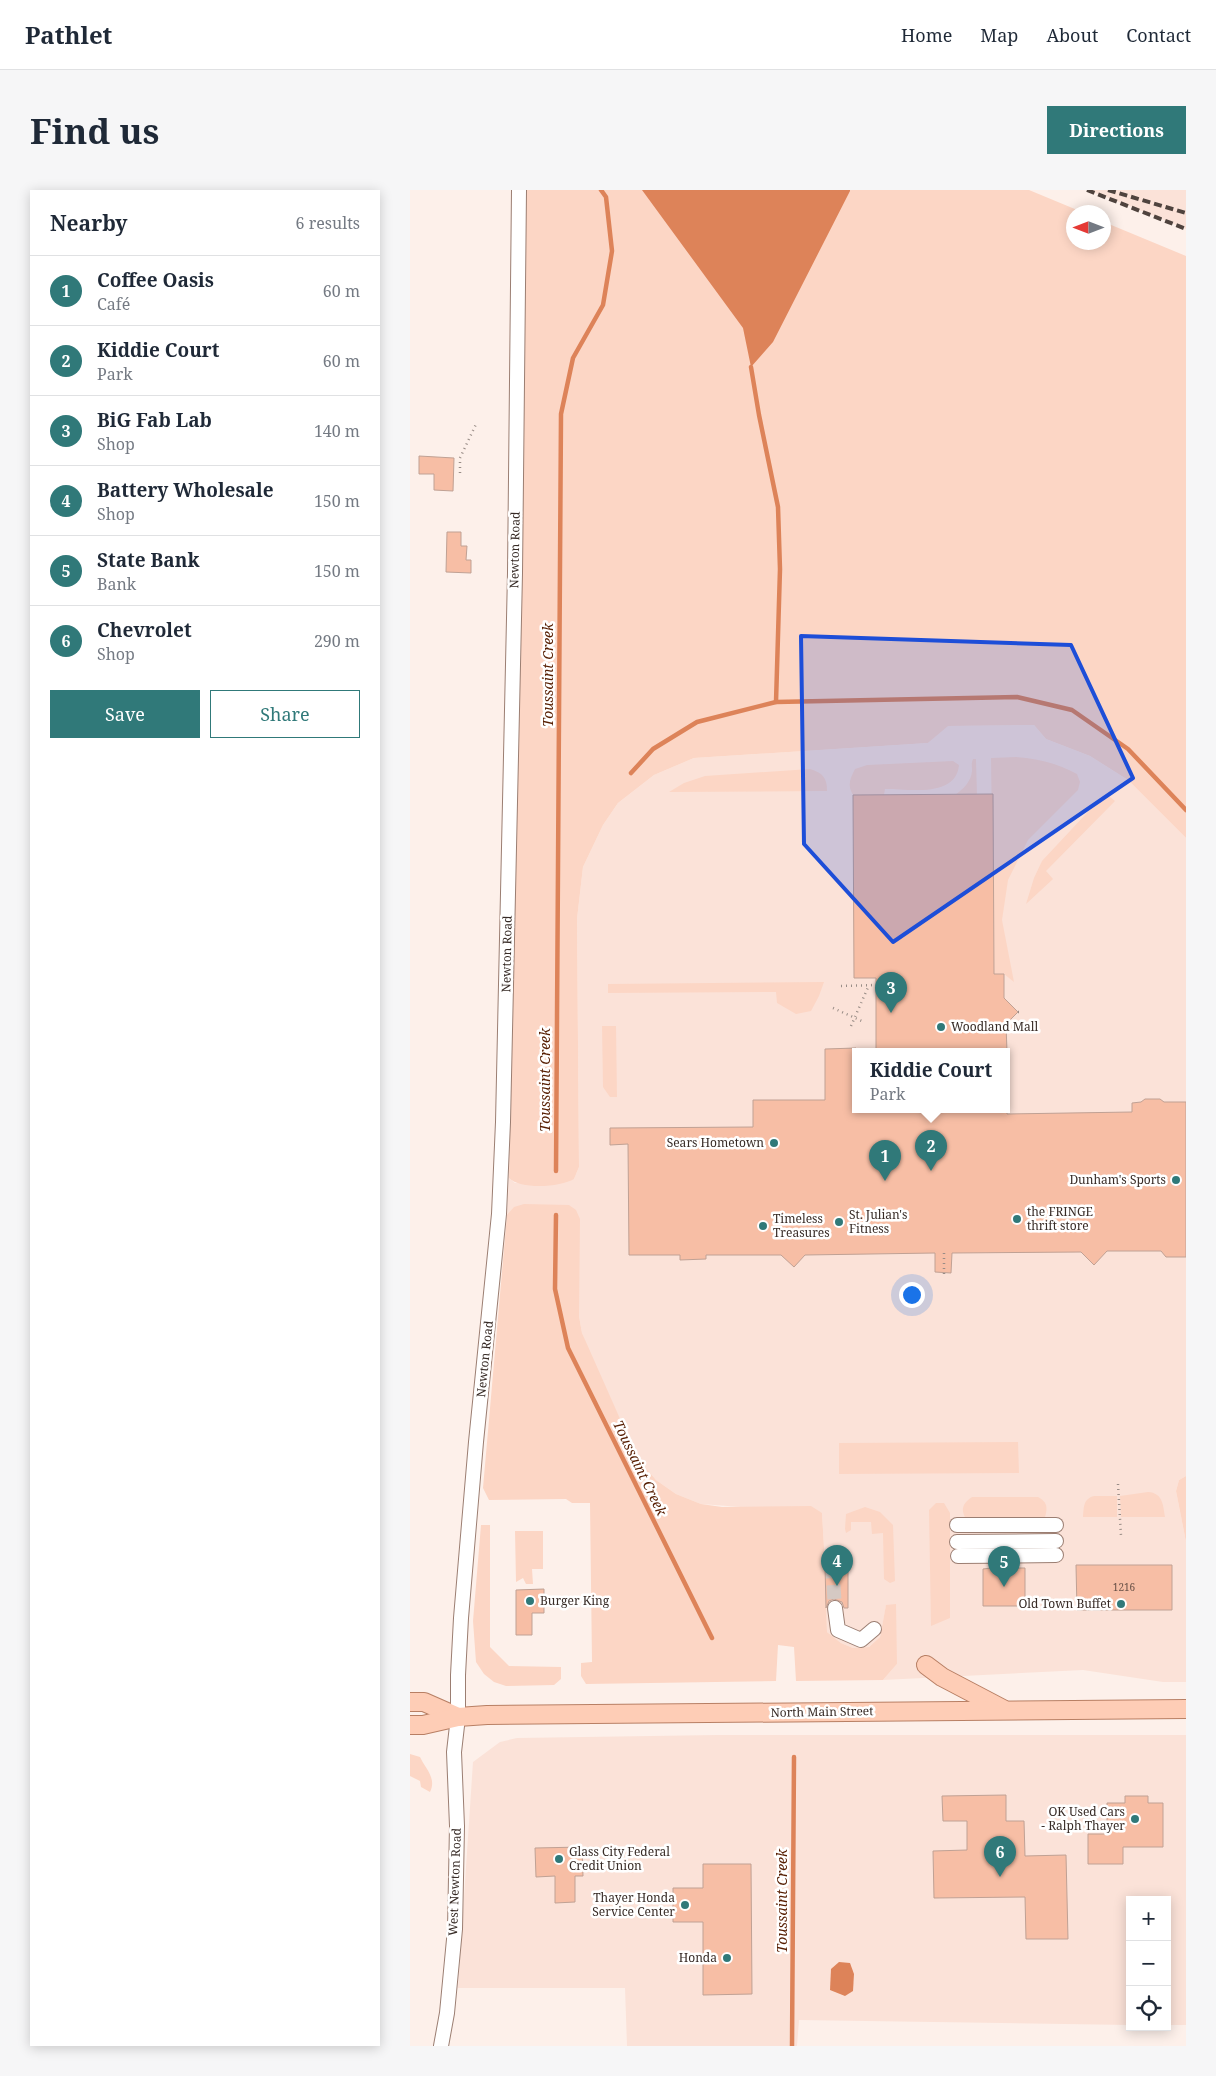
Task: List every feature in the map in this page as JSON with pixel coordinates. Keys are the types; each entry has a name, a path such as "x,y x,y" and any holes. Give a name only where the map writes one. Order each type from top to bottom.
{"main road":[{"path":"926,1665 942,1677 1006,1711"},
{"path":"410,1702 424,1702 458,1717"},
{"name":"North Main Street","path":"458,1717 1186,1709"},
{"path":"410,1725 423,1725 458,1717"}],"street":[{"name":"Newton Road","path":"458,1717 461,1618 476,1442 500,1214 515,573 519,190"},
{"path":"958,1541 1056,1540 958,1541"},
{"path":"835,1608 838,1630 861,1640 874,1629"},
{"name":"West Newton Road","path":"441,2046 447,2013 455,1929 457,1826 454,1752 458,1717"}],"path":[{"path":"460,473 460,458 477,422"},
{"path":"850,1026 868,985"},
{"path":"841,986 876,985"},
{"path":"832,1008 864,1022"},
{"path":"944,1253 944,1274"},
{"path":"1118,1484 1121,1536"}],"highlighted area":[{"path":"801,636 1071,645 1133,778 893,942 804,844"}],"shaded area":[{"path":"525,190 1029,190 1066,205 1066,250 1111,250 1111,225 1186,256 1186,838 1128,780 1090,756 1046,739 1034,725 948,726 928,743 694,758 654,775 618,803 603,825 583,867 577,919 579,1167 574,1179 560,1184 531,1186 515,1182 509,1178"},
{"path":"642,190 850,191 773,342 751,367 743,328"},
{"path":"1087,190 1186,190 1186,229 1127,205"},
{"name":"Woodland Mall","path":"1034,725 1046,739 1090,756 1128,780 1186,838 1186,1476 1179,1480 1176,1491 1186,1542 1186,1682 1163,1682 1083,1670 883,1680 897,1664 886,1606 880,1637 869,1647 853,1648 841,1643 827,1632 822,1513 701,1504 676,1494 656,1480 637,1457 587,1347 579,1316 507,1215 509,1178 515,1183 574,1179 579,1167 577,919 583,867 603,825 618,803 654,775 694,758 928,743 947,726"},
{"path":"1016,757 1055,764 1077,774 1080,782 1078,790 1028,840 1008,880 1002,920 1014,982 1004,974 994,974 991,758"},
{"path":"973,759 976,759 977,795 955,795 964,788 970,779"},
{"path":"953,761 959,765 956,776 950,783 941,787 918,790 885,789 884,795 853,795 850,788 855,769 867,765"},
{"path":"810,769 818,772 823,777 827,791 669,792 684,783 705,776"},
{"path":"1110,797 1115,801 1046,871 1053,879 1026,904 1034,878 1042,861 1099,800"},
{"path":"824,982 811,1011 796,1014 777,1003 776,992 608,993 608,984"},
{"path":"602,1026 616,1026 617,1097 610,1097 603,1087"},
{"path":"524,1204 569,1205 576,1210 580,1219 579,1316 582,1333 637,1457 656,1480 676,1494 701,1504 722,1507 811,1506 822,1513 827,1632 841,1643 853,1648 869,1647 880,1637 886,1605 896,1604 897,1664 883,1680 796,1681 794,1647 778,1645 776,1681 586,1684 581,1676 581,1663 592,1662 590,1503 572,1503 566,1499 489,1500 483,1488 507,1215 514,1207"},
{"path":"1018,1442 1019,1473 839,1474 839,1443"},
{"path":"1186,1476 1186,1542 1176,1491 1179,1480"},
{"path":"1148,1492 1159,1497 1163,1504 1165,1517 1121,1517 1120,1496"},
{"path":"1094,1496 1117,1496 1117,1517 1083,1517 1086,1501"},
{"path":"972,1497 1038,1497 1045,1503 1046,1513 1045,1517 1040,1521 966,1519 963,1506"},
{"path":"936,1503 944,1503 950,1513 950,1618 931,1626 929,1510"},
{"path":"865,1507 880,1512 893,1525 895,1581 890,1583 884,1579 883,1533 872,1534 871,1522 851,1522 851,1530 846,1533 846,1514"},
{"path":"481,1525 490,1525 490,1647 509,1666 561,1667 561,1679 554,1685 506,1686 494,1682 484,1674 476,1662 473,1621"},
{"path":"515,1531 543,1531 543,1569 532,1569 533,1584 526,1584 523,1578 516,1582"},
{"path":"717,1735 1186,1735 1186,2025 1171,2025 1171,1896 1126,1896 1126,2025 799,2020 797,2046 627,2046 625,1988 458,1988 473,1762 500,1742 517,1738"},
{"path":"410,1754 420,1757 430,1773 432,1787 430,1792 421,1787 420,1781 410,1776"},
{"path":"839,1962 850,1963 854,1974 853,1991 845,1996 830,1990 831,1969"}],"building":[{"path":"419,456 454,458 453,491 434,490 434,474 419,474"},
{"path":"447,532 461,532 461,546 467,546 466,560 471,560 471,573 446,572"},
{"path":"993,794 994,974 1004,974 1004,998 1018,1012 1006,1024 1007,1048 876,1048 876,978 854,978 853,795"},
{"name":"Woodland Mall","path":"852,1048 852,1113 1007,1114 1132,1112 1132,1103 1141,1102 1145,1099 1160,1099 1164,1102 1186,1102 1186,1257 1166,1257 1161,1251 1107,1251 1094,1265 1081,1252 952,1253 951,1273 935,1272 935,1253 805,1255 794,1267 781,1255 706,1255 706,1259 680,1260 680,1255 629,1255 628,1144 610,1145 610,1128 753,1127 753,1100 825,1100 825,1049"},
{"path":"825,1564 848,1564 848,1608 844,1608 842,1602 834,1599 829,1601 826,1608"},
{"path":"991,1564 1013,1564 1013,1568 1025,1568 1025,1606 983,1606 983,1569 991,1568"},
{"path":"1076,1565 1172,1565 1172,1610 1077,1610"},
{"name":"Burger King","path":"544,1589 544,1613 532,1613 532,1635 516,1635 516,1590"},
{"path":"1006,1795 1006,1821 1024,1821 1025,1856 1066,1855 1068,1939 1026,1939 1025,1897 934,1898 933,1851 967,1850 967,1821 943,1821 942,1796"},
{"name":"OK Used Cars - Ralph Thayer","path":"1125,1796 1148,1796 1148,1803 1163,1803 1163,1847 1123,1847 1123,1864 1088,1864 1088,1834 1107,1834 1107,1803 1125,1803"},
{"name":"Glass City Federal Credit Union","path":"582,1847 583,1876 575,1876 575,1902 555,1903 555,1876 536,1877 535,1848"},
{"name":"Honda","path":"703,1864 751,1864 752,1994 703,1995 703,1922 673,1922 673,1888 703,1888"}],"waterway":[{"name":"Toussaint Creek","path":"556,1171 561,414 573,358 603,305 612,251 606,197 601,190"},
{"path":"751,367 778,507 780,569 776,702"},
{"path":"631,773 653,749 697,722 776,702 1017,697 1072,710 1128,749 1186,810"},
{"name":"Toussaint Creek","path":"556,1215 555,1289 568,1348 712,1638"},
{"name":"Toussaint Creek","path":"792,2046 794,1757"}],"tunnel":[{"path":"832,1564 835,1608"}],"railway":[{"path":"1087,190 1186,229"},
{"path":"1108,190 1186,213"}],"place":[{"name":"BiG Fab Lab","path":"891,1013"},
{"name":"Woodland Mall","path":"941,1027"},
{"name":"Sears Hometown","path":"774,1143"},
{"name":"Kiddie Court","path":"931,1171"},
{"name":"Dunham's Sports","path":"1176,1180"},
{"name":"Coffee Oasis","path":"885,1181"},
{"name":"the FRINGE thrift store","path":"1017,1219"},
{"name":"St. Julian's Fitness","path":"839,1222"},
{"name":"Timeless Treasures","path":"763,1226"},
{"name":"Battery Wholesale","path":"837,1586"},
{"name":"State Bank","path":"1004,1587"},
{"name":"Burger King","path":"530,1601"},
{"name":"Old Town Buffet","path":"1121,1604"},
{"name":"OK Used Cars - Ralph Thayer","path":"1135,1819"},
{"name":"Glass City Federal Credit Union","path":"559,1859"},
{"name":"Chevrolet","path":"1000,1877"},
{"name":"Thayer Honda Service Center","path":"685,1905"},
{"name":"Honda","path":"727,1958"}]}
